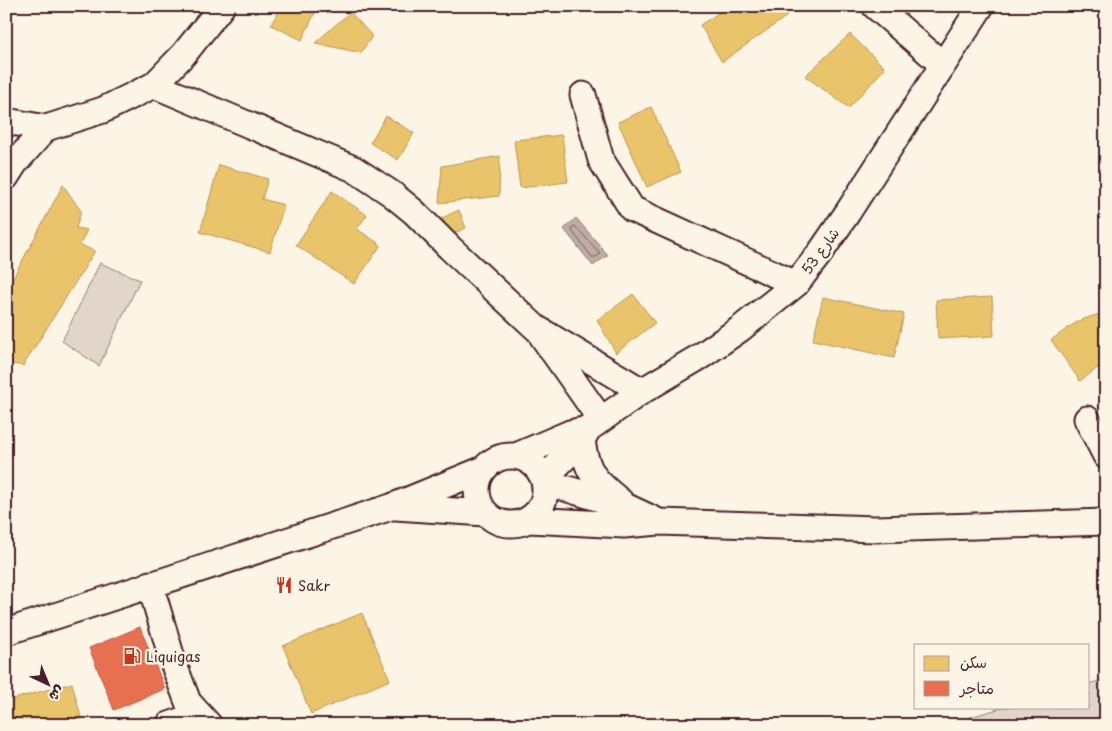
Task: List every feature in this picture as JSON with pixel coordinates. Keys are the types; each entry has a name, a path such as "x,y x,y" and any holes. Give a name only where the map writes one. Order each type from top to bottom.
{"street":[{"path":"6,121 46,128 103,110 154,85 184,54 222,6"},
{"path":"875,6 942,64"},
{"name":"شارع 53","path":"590,429 642,391 701,356 740,329 796,284 848,212 981,6"},
{"path":"154,85 354,168 392,194 414,212 536,328 642,391"},
{"path":"583,95 601,160 632,208 796,284"},
{"path":"6,177 15,163 46,128"},
{"path":"536,328 590,429 585,461 600,486 628,507"},
{"path":"1087,419 1106,456"},
{"path":"6,632 391,507 484,469 493,461 504,457 516,456 570,433 590,429"},
{"path":"544,480 590,429"},
{"path":"516,456 528,460 538,468 544,480 545,496 540,510 529,520"},
{"path":"484,469 477,483 478,499 485,513 498,522 514,525 529,520 624,525 659,522 876,529 1106,522"},
{"path":"544,480 628,507 659,522"},
{"path":"391,507 485,513"},
{"path":"150,584 174,665 188,702 204,719"},
{"path":"169,725 204,719"}],"shaded area":[{"path":"100,263 140,280 99,366 62,341"},
{"path":"1106,679 1106,725 943,725 1002,708 1090,708 1090,683"}],"water":[{"path":"576,218 608,255 593,266 564,229"}],"building: سكن":[{"path":"281,6 318,6 302,40 271,25"},
{"path":"729,6 779,6 787,16 722,62 700,25"},
{"path":"350,12 372,36 361,53 315,43"},
{"path":"850,34 885,68 849,108 805,76"},
{"path":"651,107 681,172 647,187 618,122"},
{"path":"386,116 414,133 398,160 370,143"},
{"path":"562,135 568,182 520,188 514,140"},
{"path":"500,156 499,196 439,203 442,166"},
{"path":"219,165 268,179 262,199 284,205 270,252 200,232"},
{"path":"63,185 81,211 76,228 87,230 80,245 95,251 23,366 8,363 6,365 6,291"},
{"path":"332,191 367,215 357,229 381,245 354,284 296,245"},
{"path":"459,210 466,228 450,235 442,218"},
{"path":"633,294 655,323 616,353 597,320"},
{"path":"823,297 904,314 894,358 813,340"},
{"path":"992,297 994,336 938,339 936,300"},
{"path":"1105,312 1106,362 1080,381 1051,340 1078,321"},
{"path":"362,613 390,680 311,714 283,646"},
{"path":"72,683 83,725 9,725 6,714 6,701"}],"building: متاجر":[{"path":"140,627 165,689 114,710 89,648"}],"place":[{"name":"Sakr","path":"284,585"},
{"name":"Liquigas","path":"132,656"}]}
